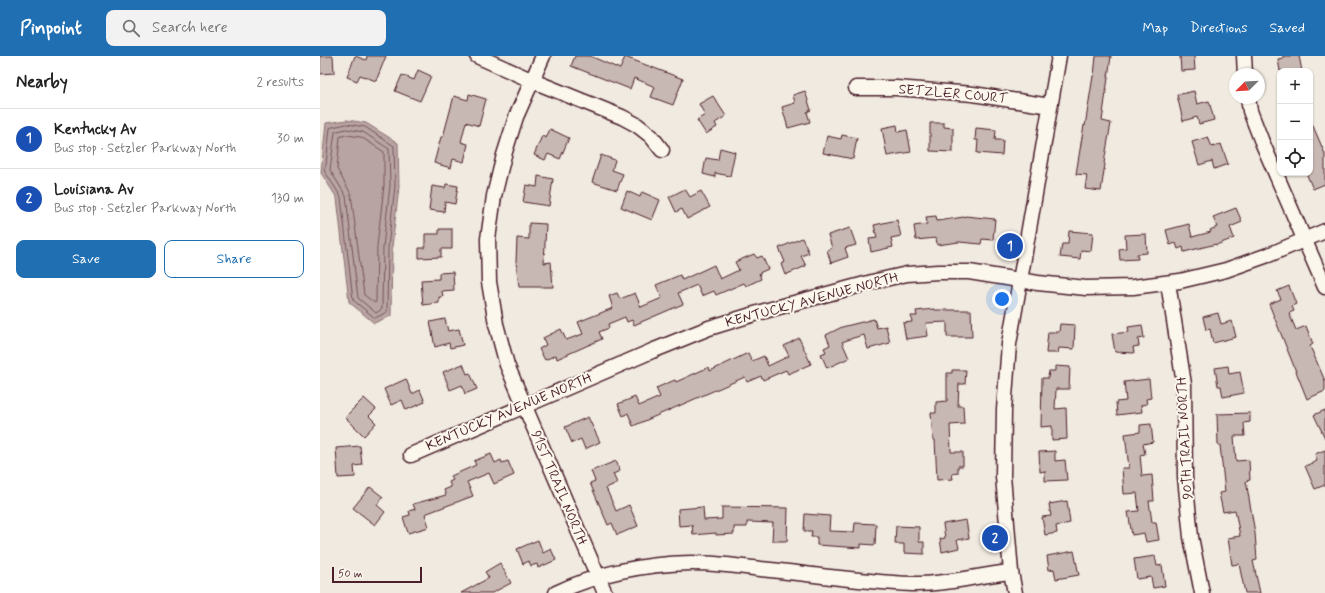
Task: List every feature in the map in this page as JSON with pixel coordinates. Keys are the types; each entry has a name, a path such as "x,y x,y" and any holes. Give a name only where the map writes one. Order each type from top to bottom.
{"street":[{"path":"477,56 532,81 622,117 637,125 651,136 662,150"},
{"name":"91ST TRAIL NORTH","path":"543,56 516,118 504,155 494,196 488,239 489,282 496,324 507,365 604,593"},
{"path":"1015,593 1003,476 1004,410 1009,344 1059,56"},
{"path":"1244,56 1245,68"},
{"name":"SETZLER COURT","path":"856,88 896,88 974,94 1050,106"},
{"path":"1249,104 1250,111 1262,142 1325,287"},
{"name":"KENTUCKY AVENUE NORTH","path":"411,454 709,328 768,310 876,281 907,274 969,272 1086,288 1133,287 1180,281 1226,270 1325,231"},
{"name":"90TH TRAIL NORTH","path":"1168,283 1184,384 1185,477 1191,537 1202,593"},
{"path":"556,593 583,581 614,572 652,566 693,563 914,584 945,582 994,573 1012,572"}],"water":[{"path":"347,120 366,123 398,143 399,187 392,247 391,316 374,323 349,302 337,198 321,173 326,123"}],"building":[{"path":"320,56 333,56 334,73 320,74"},
{"path":"355,56 366,60 367,56 386,56 376,81 360,75 357,81 347,77"},
{"path":"575,56 590,56 620,69 625,57 683,79 673,105 651,97 655,87 634,78 630,89 571,66"},
{"path":"1096,56 1111,56 1102,121 1111,123 1101,191 1085,189 1087,175 1076,174 1094,76"},
{"path":"1180,56 1194,56 1195,70 1181,71"},
{"path":"1283,56 1299,56 1301,68 1280,68 1278,59 1283,58"},
{"path":"418,70 431,76 420,101 395,91 402,75 414,80"},
{"path":"805,91 811,110 807,112 810,122 788,128 782,107 795,103 793,95"},
{"path":"1194,91 1197,104 1209,101 1214,120 1199,124 1197,117 1183,121 1177,95"},
{"path":"469,94 486,99 479,126 466,122 461,142 468,144 464,162 453,159 451,168 434,163 454,96 468,100"},
{"path":"713,96 726,116 715,123 717,127 706,134 697,120 705,115 699,104"},
{"path":"930,123 944,123 944,127 953,128 953,152 930,151"},
{"path":"897,125 898,132 907,130 911,152 887,156 882,128"},
{"path":"1313,126 1325,154 1325,184 1313,189 1307,176 1313,176"},
{"path":"976,128 996,130 995,140 1003,140 1002,155 977,153 978,140 975,140"},
{"path":"550,129 569,138 560,159 548,154 545,160 534,155 542,136 546,138"},
{"path":"842,135 857,138 853,159 823,153 827,136 841,139"},
{"path":"1208,137 1212,147 1221,144 1228,164 1214,169 1212,161 1199,165 1192,142"},
{"path":"720,148 735,152 730,176 715,173 715,177 703,174 706,158 718,160"},
{"path":"601,155 615,160 612,170 623,174 617,190 592,182"},
{"path":"538,176 553,179 549,206 523,202 526,185 537,187"},
{"path":"446,184 458,186 455,204 445,202 444,212 429,210 432,186 445,188"},
{"path":"685,189 690,197 701,191 710,207 687,219 682,209 676,212 669,197"},
{"path":"627,191 640,197 642,192 660,200 652,220 621,207"},
{"path":"1236,208 1242,222 1230,227 1234,238 1216,245 1184,252 1183,247 1178,249 1176,243 1170,245 1166,230 1189,224 1192,237 1211,232 1210,230 1217,227 1213,217"},
{"path":"936,216 937,221 965,216 995,219 993,240 982,239 981,244 959,242 937,245 936,238 916,240 914,226 927,224 926,217"},
{"path":"897,220 901,236 891,238 893,247 871,252 869,239 877,238 874,225"},
{"path":"529,223 546,224 544,263 551,262 553,287 519,287 516,262 517,238 529,239"},
{"path":"850,228 856,245 845,248 848,257 831,263 827,250 832,248 828,235"},
{"path":"439,229 452,229 452,249 441,249 441,257 419,258 419,248 425,248 425,234 439,234"},
{"path":"1069,231 1093,233 1091,251 1081,250 1080,259 1060,257 1062,244 1068,244"},
{"path":"1146,234 1147,253 1137,254 1138,259 1120,260 1119,249 1126,248 1125,235"},
{"path":"802,238 809,253 801,256 806,266 785,275 781,264 785,262 779,248"},
{"path":"754,254 757,258 762,256 768,269 759,273 761,279 746,286 744,283 716,295 714,291 702,296 697,285 678,293 683,304 634,325 632,320 627,322 625,317 608,324 609,328 599,332 602,339 557,359 556,355 545,360 539,349 546,345 543,338 561,329 566,340 583,334 578,322 613,308 609,296 617,293 620,299 635,293 641,307 662,298 656,285 680,275 682,280 714,265 720,279 739,270 735,262"},
{"path":"453,272 454,290 442,291 443,297 439,297 439,303 423,305 421,280 439,279 439,273"},
{"path":"1289,286 1296,304 1292,306 1294,311 1289,313 1296,330 1306,326 1313,344 1310,346 1325,381 1325,391 1307,399 1269,304 1281,299 1277,291"},
{"path":"934,309 971,310 972,337 947,337 947,322 926,323 928,336 906,339 903,323 912,322 911,316 917,316 916,311"},
{"path":"1218,313 1221,324 1232,321 1236,337 1213,343 1210,329 1206,330 1203,317"},
{"path":"445,319 448,331 459,329 463,345 450,348 449,343 435,347 430,322"},
{"path":"874,319 877,328 886,326 890,343 868,349 864,335 842,342 849,358 827,368 821,354 826,352 824,348 830,345 826,335 842,327"},
{"path":"1060,324 1075,325 1074,349 1059,348 1058,353 1046,353 1048,332 1059,332"},
{"path":"1142,325 1144,338 1138,339 1139,346 1133,347 1134,353 1115,352 1112,334 1129,332 1128,327"},
{"path":"799,338 811,364 788,374 786,370 763,380 761,376 747,382 745,377 633,426 628,413 623,416 618,404 635,397 639,406 660,397 656,388 675,380 676,382 709,367 710,371 748,353 752,361 764,356 768,366 789,356 784,346"},
{"path":"463,364 467,374 470,373 477,389 465,394 462,385 450,390 443,372"},
{"path":"1055,366 1070,367 1069,389 1056,389 1055,409 1066,408 1067,439 1052,440 1052,426 1041,427 1042,378 1048,378 1049,371 1055,371"},
{"path":"1228,366 1229,374 1240,372 1244,393 1223,397 1221,386 1218,386 1215,368"},
{"path":"952,370 966,370 965,384 959,384 958,406 963,406 964,424 950,425 951,452 963,452 963,466 958,466 958,473 952,474 953,479 937,480 935,440 933,440 931,413 936,413 936,402 947,401 947,373 952,373"},
{"path":"406,379 412,394 420,390 425,402 406,410 402,400 391,405 384,389"},
{"path":"1149,379 1151,398 1146,399 1147,404 1141,405 1142,412 1117,415 1116,402 1126,401 1124,382"},
{"path":"364,398 376,409 369,416 376,423 364,436 345,417"},
{"path":"1325,410 1325,438 1314,415"},
{"path":"1250,413 1250,422 1244,423 1245,436 1234,436 1236,461 1249,460 1250,480 1246,481 1255,533 1257,560 1253,561 1260,593 1245,593 1239,564 1232,565 1228,538 1240,536 1235,510 1223,512 1219,493 1225,492 1220,445 1218,445 1217,414"},
{"path":"588,417 600,442 585,449 581,439 572,443 565,427"},
{"path":"1151,424 1153,442 1143,444 1145,454 1140,455 1142,476 1152,475 1154,501 1149,501 1152,522 1156,522 1159,540 1146,542 1144,533 1132,535 1128,512 1139,511 1137,493 1124,494 1122,468 1129,468 1125,434 1140,432 1140,425"},
{"path":"360,446 362,465 354,466 355,477 338,478 336,448"},
{"path":"1325,450 1325,485 1315,489 1305,466 1317,461 1315,454"},
{"path":"1055,451 1055,461 1065,460 1067,480 1045,481 1045,471 1040,472 1039,452"},
{"path":"491,454 495,463 501,460 502,463 508,461 514,475 494,484 489,473 467,482 473,496 425,514 429,527 408,533 403,517 410,515 409,511 415,509 413,504 446,495 444,490 451,487 449,482 453,480 451,476 476,465 474,461"},
{"path":"616,461 620,471 613,474 617,483 606,488 616,511 629,505 638,526 617,535 612,523 608,525 590,483 595,481 591,471"},
{"path":"370,487 383,497 377,505 385,512 375,525 353,508"},
{"path":"1067,501 1070,523 1056,526 1057,533 1045,535 1042,517 1051,516 1049,504"},
{"path":"703,507 704,520 722,519 722,507 788,508 787,541 772,541 773,523 747,522 747,527 734,527 734,534 716,535 716,533 693,535 692,525 679,526 678,509"},
{"path":"805,514 830,516 829,531 854,532 855,523 876,524 875,545 861,544 861,548 817,545 817,537 811,537 812,531 804,531"},
{"path":"966,520 969,538 957,540 959,548 942,552 940,539 945,538 943,524"},
{"path":"896,526 919,527 919,542 924,542 924,554 904,553 904,544 895,544"},
{"path":"538,540 543,553 551,549 556,560 538,568 537,564 531,566 529,561 523,564 517,549"},
{"path":"1074,551 1079,575 1056,579 1054,569 1049,570 1047,556"},
{"path":"1155,556 1157,566 1162,565 1165,586 1153,588 1151,577 1137,579 1134,559"},
{"path":"500,563 511,583 492,593 461,593 489,578 485,572"}],"place":[{"name":"Kentucky Av","path":"1010,246"},
{"name":"Louisiana Av","path":"995,538"}]}
